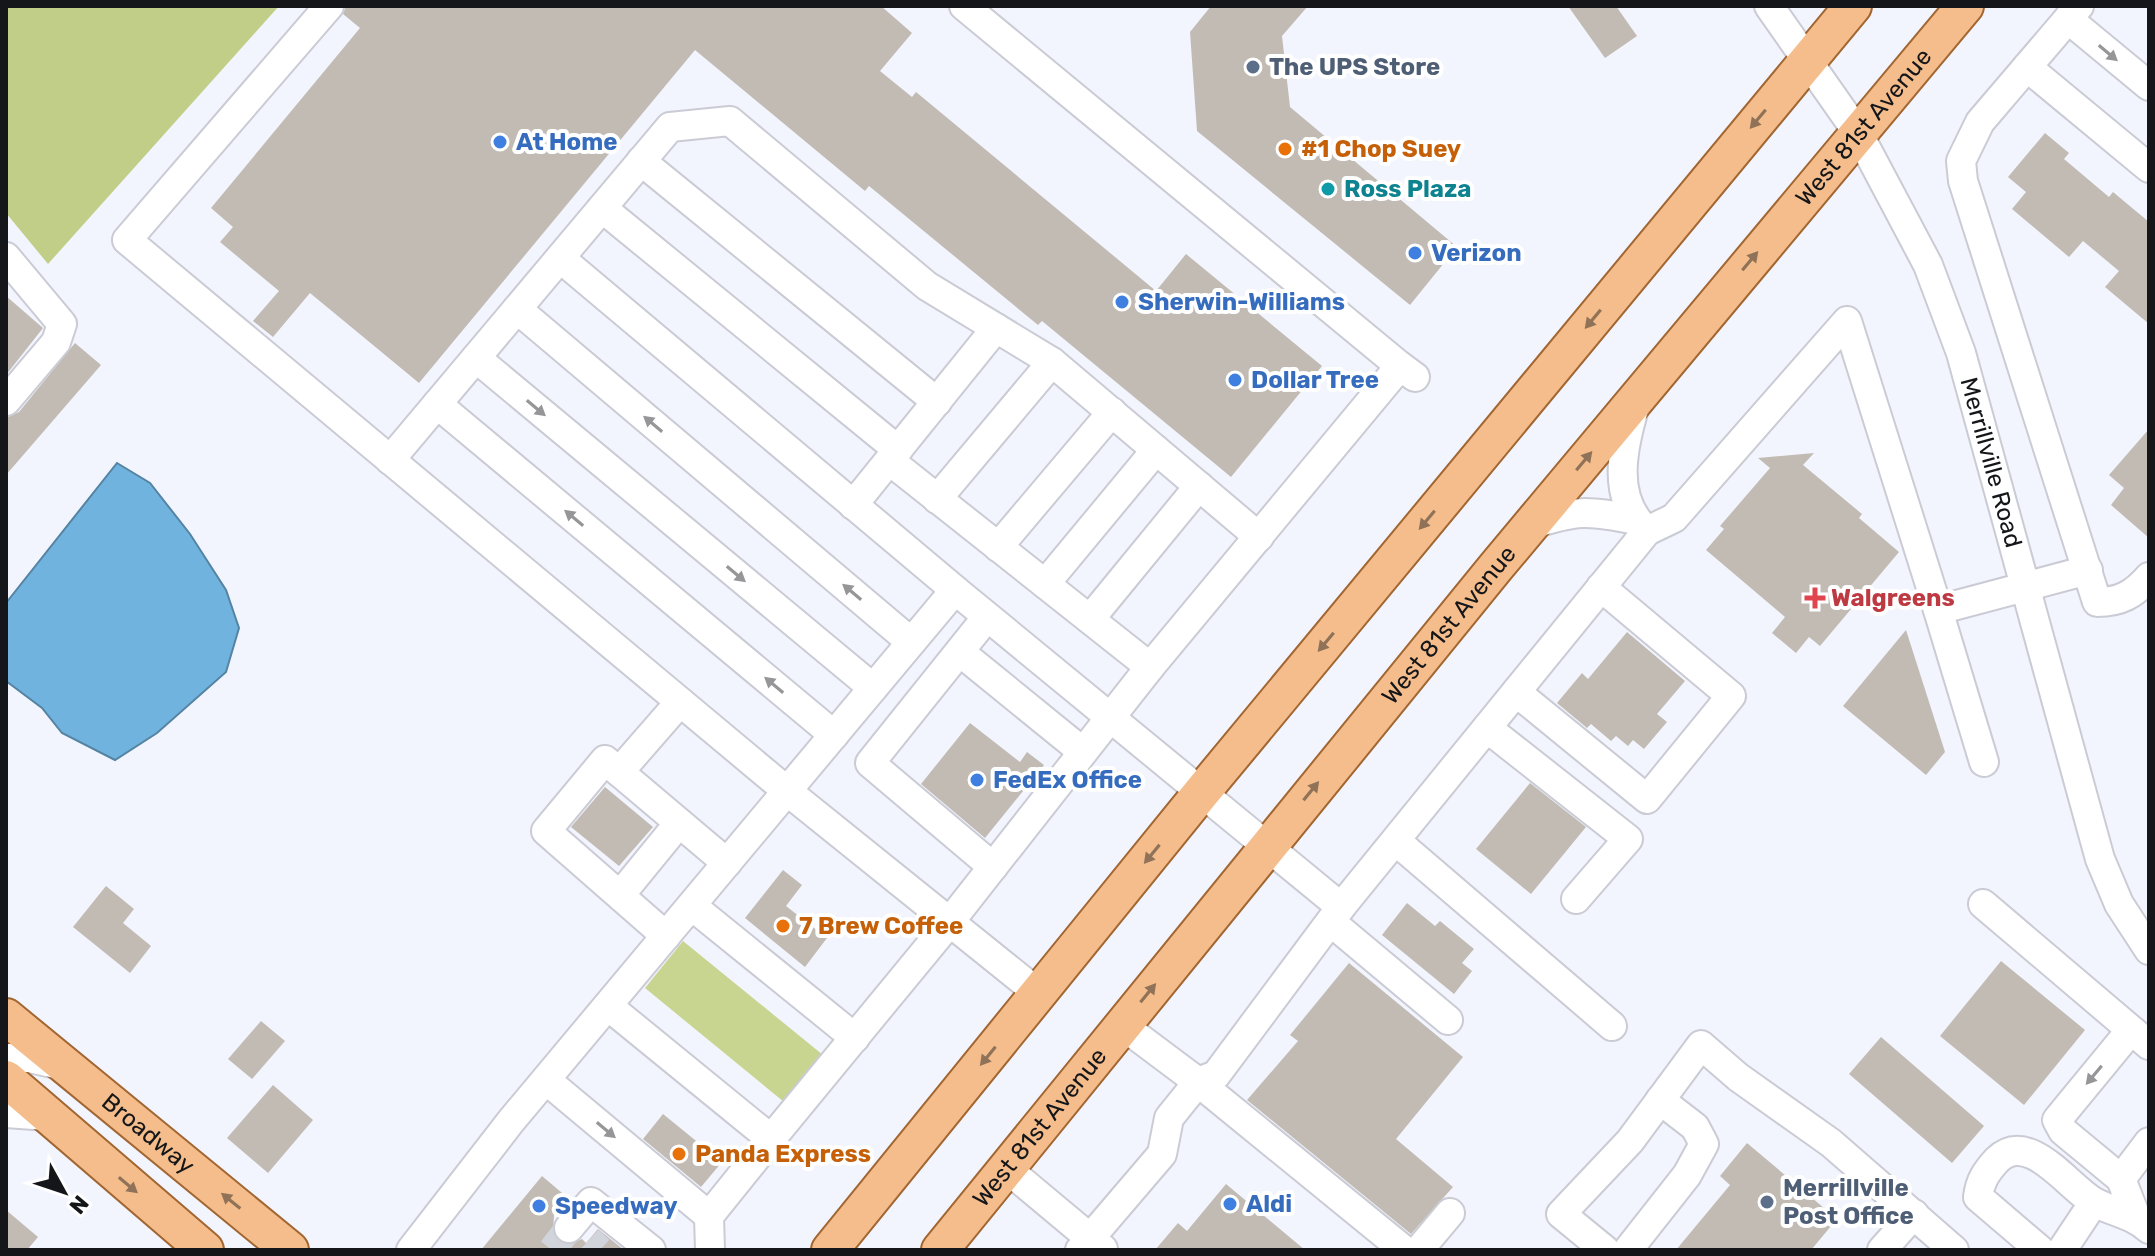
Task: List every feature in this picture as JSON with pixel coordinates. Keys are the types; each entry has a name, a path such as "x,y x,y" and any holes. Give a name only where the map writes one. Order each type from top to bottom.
{"main road":[{"path":"830,1250 1201,793 1853,6"},
{"name":"West 81st Avenue","path":"940,1250 1531,525 1965,6"},
{"name":"Broadway","path":"6,1017 290,1250"},
{"path":"6,1079 205,1250"}],"street":[{"path":"329,6 127,240 787,791 948,924 1038,993"},
{"path":"710,1250 709,1216 948,924 1150,667 1259,537 1408,372 964,6"},
{"name":"Merrillville Road","path":"1769,6 1858,133 1910,225 1945,309 1972,392 2100,859 2119,904 2149,950"},
{"path":"2149,86 2073,12 1968,142 1961,161 1963,181 2097,602 2115,602 2136,592 2149,577"},
{"path":"2027,67 2149,168"},
{"path":"390,460 670,127 730,121 927,286 1052,362 1259,537"},
{"path":"641,161 937,402"},
{"path":"602,208 894,456 937,499 1150,667"},
{"path":"6,257 62,324 56,342 6,401"},
{"path":"560,258 987,617 1267,846 1448,1020"},
{"path":"517,309 911,642"},
{"path":"1531,525 1570,512 1599,512 1641,526 1674,518 1847,321 1984,762"},
{"path":"853,505 996,328"},
{"path":"476,358 873,688"},
{"path":"937,499 1052,362"},
{"path":"1637,398 1620,467 1641,526"},
{"path":"437,404 834,735"},
{"path":"998,547 1112,412"},
{"path":"1045,584 1156,450"},
{"path":"1090,619 1199,486"},
{"path":"1006,1168 1091,1246 1162,1154 1169,1118 1198,1082 1216,1075 1336,915 1601,587 1641,526"},
{"path":"1938,610 2088,570"},
{"path":"1516,692 1647,799 1731,696 1601,587"},
{"path":"411,1250 546,1080 955,590"},
{"path":"987,617 870,763 993,867"},
{"path":"960,652 1083,752"},
{"path":"619,772 680,702"},
{"path":"1487,728 1628,839 1576,899"},
{"path":"666,936 546,831 605,760 727,863"},
{"path":"621,894 679,823"},
{"path":"1396,841 1612,1026"},
{"path":"1983,904 2140,1038 2057,1120 2063,1131 2121,1179 2142,1223"},
{"path":"692,906 855,1038"},
{"path":"608,1006 771,1139"},
{"path":"1122,1025 1198,1082 1404,1250"},
{"path":"1605,1250 1561,1214 1630,1141 1701,1045 1738,1077 1831,1143 1953,1250"},
{"path":"6,1058 30,1058 66,1066"},
{"path":"546,1080 709,1216"},
{"path":"1628,1250 1687,1175 1704,1144 1695,1127 1660,1100"},
{"path":"6,1113 48,1116"},
{"path":"2121,1179 2149,1142"},
{"path":"2040,1250 1978,1197 1980,1181 1999,1158 2013,1150 2028,1151 2094,1202 2142,1223"},
{"path":"576,1231 591,1202 651,1250"},
{"path":"2062,1250 2094,1202"},
{"path":"1419,1250 1450,1213"},
{"path":"1882,1250 1914,1214"}],"green space":[{"path":"6,6 279,6 48,264 6,213"},
{"path":"683,941 823,1055 784,1102 645,988"}],"water":[{"path":"117,463 150,483 190,534 226,590 239,628 226,672 157,733 115,760 62,733 42,708 6,681 6,603"}],"building":[{"path":"346,6 881,6 912,33 880,71 912,97 916,92 1156,291 1186,254 1322,366 1231,477 1042,321 1038,325 869,186 865,191 695,50 419,383 310,293 273,337 253,321 279,291 220,242 233,227 211,208 360,28 343,14"},
{"name":"Ross Plaza","path":"1211,6 1308,6 1282,36 1290,107 1457,247 1410,305 1197,131 1190,32"},
{"path":"1568,6 1616,6 1637,36 1605,58"},
{"path":"2045,133 2069,153 2064,159 2109,197 2113,192 2149,222 2149,324 2105,287 2119,271 2083,241 2069,257 2012,209 2026,192 2008,177"},
{"path":"6,296 43,328 6,375"},
{"path":"75,343 101,365 6,475 6,418 19,412"},
{"path":"2149,429 2149,538 2111,505 2124,488 2109,475"},
{"name":"Walgreens","path":"1814,453 1803,465 1862,514 1859,518 1899,552 1820,646 1809,637 1796,653 1772,633 1785,617 1706,550 1724,529 1720,526 1770,468 1758,458"},
{"path":"1906,630 1945,752 1926,775 1843,706"},
{"path":"1627,632 1685,681 1657,714 1667,722 1644,749 1633,740 1628,746 1616,736 1611,741 1591,724 1587,728 1557,703 1582,673 1588,679"},
{"name":"FedEx Office","path":"970,723 1020,762 1027,752 1044,765 985,838 921,784"},
{"path":"1530,783 1586,827 1531,894 1476,849"},
{"path":"605,787 653,827 619,866 571,827"},
{"name":"7 Brew Coffee","path":"783,870 802,885 786,906 827,938 805,967 745,918"},
{"path":"106,886 134,909 123,923 151,946 130,973 73,927"},
{"path":"1407,903 1435,926 1440,921 1474,949 1462,963 1472,971 1454,994 1382,935"},
{"path":"2001,961 2085,1030 2024,1105 1940,1036"},
{"path":"1349,963 1463,1057 1396,1139 1453,1187 1411,1234 1247,1100 1298,1041 1290,1035"},
{"path":"261,1021 285,1041 252,1079 228,1059"},
{"path":"1881,1037 1984,1126 1952,1163 1849,1074"},
{"path":"273,1085 313,1120 268,1173 227,1138"},
{"name":"Panda Express","path":"663,1114 722,1162 701,1187 643,1139"},
{"name":"Merrillville Post Office","path":"1747,1143 1837,1219 1811,1250 1676,1250 1730,1185 1720,1176"},
{"name":"Speedway","path":"542,1176 568,1198 554,1215 553,1233 558,1240 567,1245 582,1239 586,1243 598,1229 624,1250 481,1250"},
{"name":"Aldi","path":"1226,1184 1305,1250 1155,1250 1178,1223 1187,1231"},
{"path":"6,1210 38,1237 27,1250 6,1250"}],"tunnel":[{"path":"552,1250 569,1228"},
{"path":"589,1240 600,1250"}],"place":[{"name":"The UPS Store","path":"1253,67"},
{"name":"At Home","path":"500,142"},
{"name":"#1 Chop Suey","path":"1285,149"},
{"name":"Ross Plaza","path":"1328,189"},
{"name":"Verizon","path":"1415,253"},
{"name":"Sherwin-Williams","path":"1122,302"},
{"name":"Dollar Tree","path":"1235,380"},
{"name":"Walgreens","path":"1815,598"},
{"name":"FedEx Office","path":"977,780"},
{"name":"7 Brew Coffee","path":"783,926"},
{"name":"Panda Express","path":"679,1154"},
{"name":"Merrillville Post Office","path":"1767,1202"},
{"name":"Aldi","path":"1230,1204"},
{"name":"Speedway","path":"539,1206"}]}
